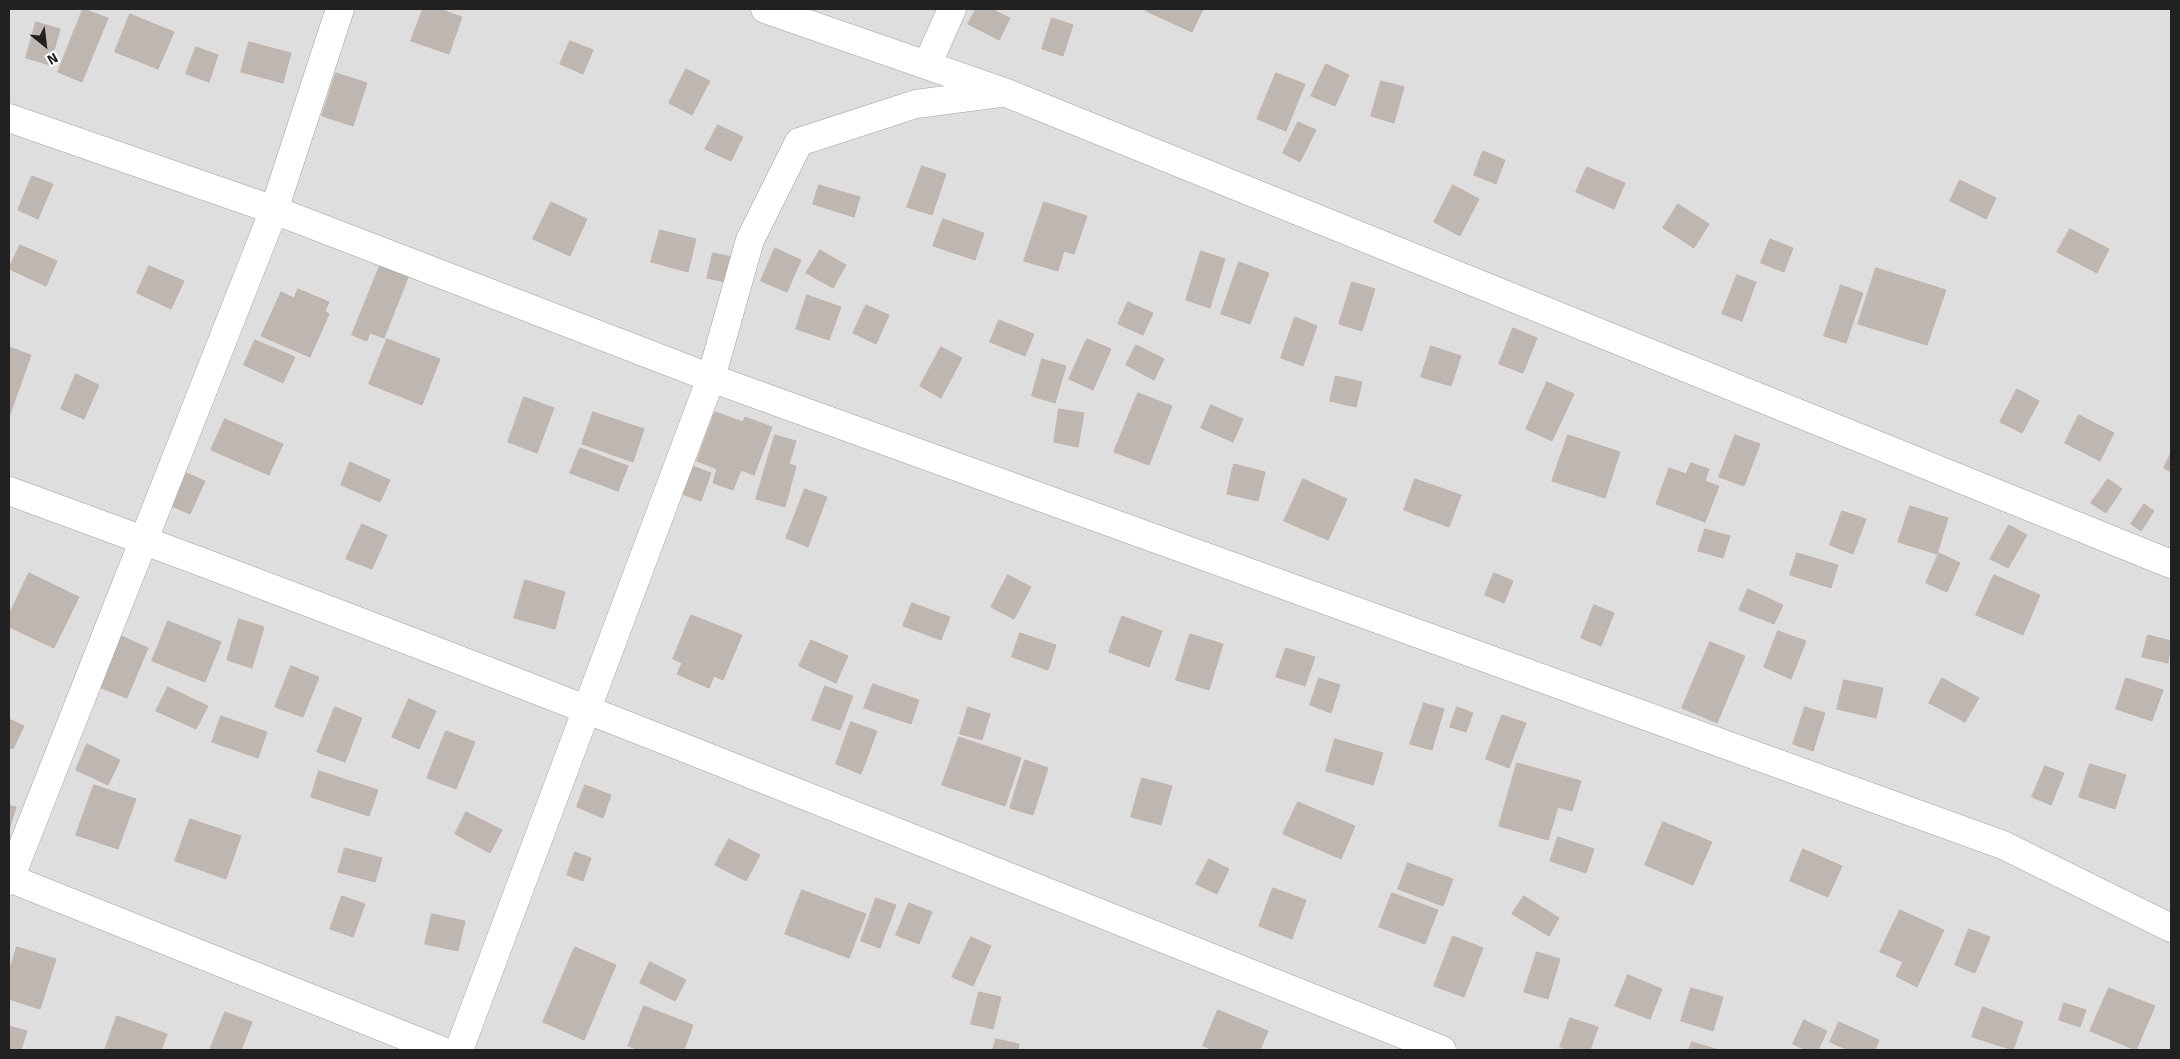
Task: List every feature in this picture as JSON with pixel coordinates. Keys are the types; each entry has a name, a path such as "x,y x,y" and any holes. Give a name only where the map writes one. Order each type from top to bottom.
{"street":[{"path":"340,9 274,210 9,879 440,1050"},
{"path":"765,9 1004,92 2171,564"},
{"path":"927,65 952,9"},
{"path":"459,1050 711,378 750,240 799,142 916,104 1004,92"},
{"path":"9,118 274,210 711,378 1993,842 2171,928"},
{"path":"9,491 144,540 587,709 1442,1050"}],"shaded area":[{"path":"9,9 2171,9 2171,1050 9,1050"}],"building":[{"path":"83,9 108,18 82,82 58,72"},
{"path":"423,9 439,9 462,17 449,54 411,41"},
{"path":"976,9 991,9 1010,18 999,40 968,24"},
{"path":"1148,9 1203,9 1192,32 1146,11"},
{"path":"130,14 174,32 158,69 115,52"},
{"path":"1052,18 1073,25 1063,56 1042,49"},
{"path":"36,22 60,29 50,65 26,58"},
{"path":"570,41 593,50 583,74 560,64"},
{"path":"249,42 291,53 283,83 241,72"},
{"path":"196,47 218,55 209,82 186,74"},
{"path":"1326,64 1349,75 1335,106 1311,96"},
{"path":"686,69 710,81 692,115 669,103"},
{"path":"336,73 367,83 353,126 322,116"},
{"path":"1276,73 1305,84 1286,131 1257,119"},
{"path":"1381,81 1404,87 1394,123 1371,116"},
{"path":"1298,122 1316,130 1300,162 1283,153"},
{"path":"718,125 743,137 731,161 705,149"},
{"path":"1483,151 1505,160 1496,184 1474,175"},
{"path":"922,166 946,174 932,215 907,207"},
{"path":"1587,167 1625,183 1614,209 1576,192"},
{"path":"32,176 53,184 38,219 18,210"},
{"path":"1960,180 1996,198 1986,219 1950,201"},
{"path":"819,185 860,197 854,217 813,204"},
{"path":"1453,185 1479,199 1460,236 1434,222"},
{"path":"551,202 587,219 570,256 533,239"},
{"path":"1044,202 1087,216 1074,254 1064,251 1058,271 1024,261"},
{"path":"1678,204 1709,224 1694,248 1663,228"},
{"path":"943,219 984,233 975,260 933,246"},
{"path":"2070,229 2109,249 2097,273 2057,252"},
{"path":"660,230 696,239 688,272 651,262"},
{"path":"1770,239 1793,248 1784,272 1761,263"},
{"path":"20,245 57,261 46,286 9,269"},
{"path":"775,248 801,260 787,292 761,281"},
{"path":"820,250 846,265 833,288 806,273"},
{"path":"1201,251 1225,259 1210,308 1186,300"},
{"path":"713,253 732,257 726,282 707,278"},
{"path":"1239,262 1269,273 1250,324 1221,314"},
{"path":"381,263 409,275 384,338 370,333 367,341 352,335"},
{"path":"149,266 184,281 171,309 137,293"},
{"path":"1876,268 1946,290 1927,345 1858,324"},
{"path":"1737,275 1756,282 1742,321 1722,314"},
{"path":"1352,282 1375,289 1362,331 1339,324"},
{"path":"1841,285 1863,293 1846,343 1824,336"},
{"path":"298,289 329,302 325,311 329,314 310,357 261,336 281,292 294,298"},
{"path":"807,295 841,307 829,340 796,329"},
{"path":"1128,302 1153,313 1143,335 1118,324"},
{"path":"866,305 889,315 876,344 853,333"},
{"path":"1295,317 1317,326 1303,366 1281,358"},
{"path":"999,320 1034,334 1025,356 990,342"},
{"path":"1513,328 1537,338 1523,373 1499,364"},
{"path":"387,339 440,359 422,405 369,384"},
{"path":"1087,339 1111,349 1093,390 1069,379"},
{"path":"255,340 295,357 283,383 244,365"},
{"path":"1136,345 1164,359 1154,380 1126,365"},
{"path":"1431,346 1461,356 1451,386 1421,377"},
{"path":"9,347 31,355 9,417"},
{"path":"941,347 962,358 941,398 920,386"},
{"path":"1042,359 1066,366 1055,403 1032,396"},
{"path":"76,374 99,385 84,419 61,409"},
{"path":"1336,376 1362,382 1356,407 1330,401"},
{"path":"1547,382 1574,394 1552,441 1526,429"},
{"path":"2017,389 2039,401 2022,433 2000,422"},
{"path":"1138,393 1172,406 1149,465 1114,452"},
{"path":"524,397 554,408 537,453 508,442"},
{"path":"1211,405 1243,419 1233,442 1201,428"},
{"path":"1059,409 1084,413 1078,447 1054,442"},
{"path":"593,412 644,429 633,462 582,444"},
{"path":"715,412 743,422 745,417 772,427 754,475 741,470 733,490 713,483 717,469 697,461"},
{"path":"2079,415 2114,433 2100,461 2065,443"},
{"path":"225,419 283,444 269,475 211,450"},
{"path":"775,435 796,441 789,464 796,466 785,507 756,499"},
{"path":"1568,435 1620,452 1605,498 1552,481"},
{"path":"1735,435 1760,444 1744,486 1719,477"},
{"path":"580,448 628,466 618,491 570,473"},
{"path":"2171,453 2171,472 2164,468"},
{"path":"350,462 390,480 380,502 341,485"},
{"path":"1691,463 1709,469 1705,481 1719,486 1705,522 1656,504 1669,468 1686,474"},
{"path":"1234,464 1265,472 1258,501 1227,494"},
{"path":"692,466 711,473 701,501 682,494"},
{"path":"184,472 205,481 190,514 169,505"},
{"path":"1303,479 1347,499 1328,540 1284,521"},
{"path":"1415,479 1461,495 1449,527 1404,510"},
{"path":"2108,479 2122,489 2106,513 2091,503"},
{"path":"805,489 827,497 808,547 786,538"},
{"path":"2144,504 2154,511 2141,531 2131,524"},
{"path":"1910,506 1948,518 1937,554 1898,542"},
{"path":"1842,511 1866,519 1853,554 1830,545"},
{"path":"362,524 387,535 372,569 346,559"},
{"path":"2009,525 2027,535 2008,568 1990,559"},
{"path":"1705,529 1730,536 1723,558 1698,551"},
{"path":"1797,553 1838,565 1831,588 1790,575"},
{"path":"1939,553 1960,563 1947,592 1926,583"},
{"path":"29,573 79,597 54,648 9,627 9,615"},
{"path":"1494,573 1513,581 1504,603 1485,595"},
{"path":"1008,575 1031,587 1014,619 991,607"},
{"path":"1994,575 2040,595 2023,635 1976,615"},
{"path":"525,580 565,592 555,629 514,618"},
{"path":"1748,589 1783,605 1774,624 1739,610"},
{"path":"912,603 950,617 941,640 903,626"},
{"path":"1594,605 1614,613 1601,646 1581,638"},
{"path":"691,615 742,635 723,680 714,676 709,688 677,674 682,663 673,659"},
{"path":"1122,616 1162,631 1149,667 1109,652"},
{"path":"239,619 264,627 252,668 227,660"},
{"path":"168,621 221,642 205,682 152,661"},
{"path":"1778,631 1806,641 1791,679 1764,667"},
{"path":"1020,633 1056,645 1048,670 1012,657"},
{"path":"1190,634 1223,644 1209,690 1176,680"},
{"path":"2148,635 2171,641 2168,663 2142,657"},
{"path":"121,636 148,648 127,698 99,687"},
{"path":"811,640 848,656 836,683 799,666"},
{"path":"1710,642 1745,656 1717,723 1682,708"},
{"path":"1286,648 1315,657 1305,686 1276,677"},
{"path":"291,666 319,677 303,717 275,707"},
{"path":"1319,678 1340,685 1331,713 1310,705"},
{"path":"1942,678 1979,698 1965,722 1929,703"},
{"path":"2126,678 2163,690 2152,721 2116,709"},
{"path":"1844,680 1883,688 1876,718 1837,709"},
{"path":"873,684 919,700 911,724 864,708"},
{"path":"825,686 853,696 840,730 812,720"},
{"path":"168,687 208,706 196,729 156,711"},
{"path":"409,699 436,711 419,749 392,737"},
{"path":"1424,703 1444,709 1432,750 1410,744"},
{"path":"335,707 362,718 345,762 317,752"},
{"path":"968,707 990,714 982,740 960,734"},
{"path":"1457,707 1473,713 1466,732 1450,727"},
{"path":"1805,707 1825,713 1813,751 1793,744"},
{"path":"1502,715 1526,723 1509,768 1486,759"},
{"path":"221,716 267,732 258,758 212,742"},
{"path":"9,719 24,726 13,749 9,747"},
{"path":"851,722 877,731 861,774 836,764"},
{"path":"446,731 475,742 456,789 427,778"},
{"path":"959,737 1021,758 1005,806 942,785"},
{"path":"1335,739 1383,753 1373,785 1326,771"},
{"path":"87,744 120,760 108,785 76,770"},
{"path":"1025,760 1048,768 1033,815 1010,808"},
{"path":"1517,763 1581,781 1572,811 1558,807 1548,840 1499,826"},
{"path":"2090,764 2126,775 2115,809 2079,797"},
{"path":"2045,766 2064,773 2051,805 2032,797"},
{"path":"319,771 378,790 369,816 311,797"},
{"path":"1142,778 1172,786 1161,825 1131,817"},
{"path":"94,785 136,799 118,849 76,835"},
{"path":"585,785 611,795 603,818 577,807"},
{"path":"1298,802 1355,826 1341,859 1283,834"},
{"path":"9,805 16,807 9,830"},
{"path":"466,812 502,830 490,853 455,834"},
{"path":"190,819 241,836 226,879 175,861"},
{"path":"1663,822 1712,842 1693,885 1645,865"},
{"path":"1558,837 1594,849 1586,873 1550,861"},
{"path":"729,839 760,855 746,881 715,865"},
{"path":"345,848 382,858 375,882 338,872"},
{"path":"1803,849 1842,866 1828,897 1790,881"},
{"path":"575,852 591,858 583,881 567,875"},
{"path":"1209,859 1229,869 1217,894 1196,884"},
{"path":"1408,863 1453,879 1443,906 1398,889"},
{"path":"1273,888 1306,900 1292,939 1259,926"},
{"path":"802,890 866,914 849,958 785,934"},
{"path":"1392,893 1438,910 1425,944 1379,927"},
{"path":"342,896 365,904 353,937 330,929"},
{"path":"1524,896 1559,918 1549,936 1512,914"},
{"path":"876,898 896,905 880,948 861,941"},
{"path":"909,903 932,912 919,944 896,935"},
{"path":"1900,910 1944,930 1917,987 1896,976 1903,962 1880,952"},
{"path":"432,914 465,921 458,951 425,944"},
{"path":"1969,929 1990,937 1975,973 1955,965"},
{"path":"1453,936 1483,948 1464,997 1434,986"},
{"path":"971,937 991,946 973,986 952,977"},
{"path":"17,947 56,959 40,1009 9,999 9,972"},
{"path":"575,947 616,965 584,1040 543,1022"},
{"path":"1537,952 1560,959 1548,999 1524,992"},
{"path":"650,962 686,980 675,1001 640,983"},
{"path":"1628,975 1662,989 1650,1019 1615,1006"},
{"path":"1691,988 1723,997 1713,1031 1681,1021"},
{"path":"2109,988 2155,1006 2136,1050 2090,1031"},
{"path":"979,992 1001,997 993,1029 971,1024"},
{"path":"2064,1003 2086,1010 2080,1027 2059,1020"},
{"path":"644,1006 693,1025 684,1050 639,1050 628,1046"},
{"path":"1983,1007 2023,1022 2013,1050 1972,1037"},
{"path":"1218,1010 1268,1031 1260,1050 1214,1050 1203,1046"},
{"path":"225,1012 252,1022 241,1050 210,1050"},
{"path":"117,1016 167,1034 161,1050 105,1050"},
{"path":"1570,1018 1598,1027 1590,1050 1569,1050 1560,1047"},
{"path":"1804,1020 1827,1031 1818,1050 1806,1050 1793,1044"},
{"path":"1839,1022 1879,1040 1875,1050 1848,1050 1830,1042"},
{"path":"9,1026 27,1031 21,1050 9,1050"},
{"path":"996,1039 1019,1044 1018,1050 993,1050"},
{"path":"1692,1042 1719,1050 1689,1050"}]}
